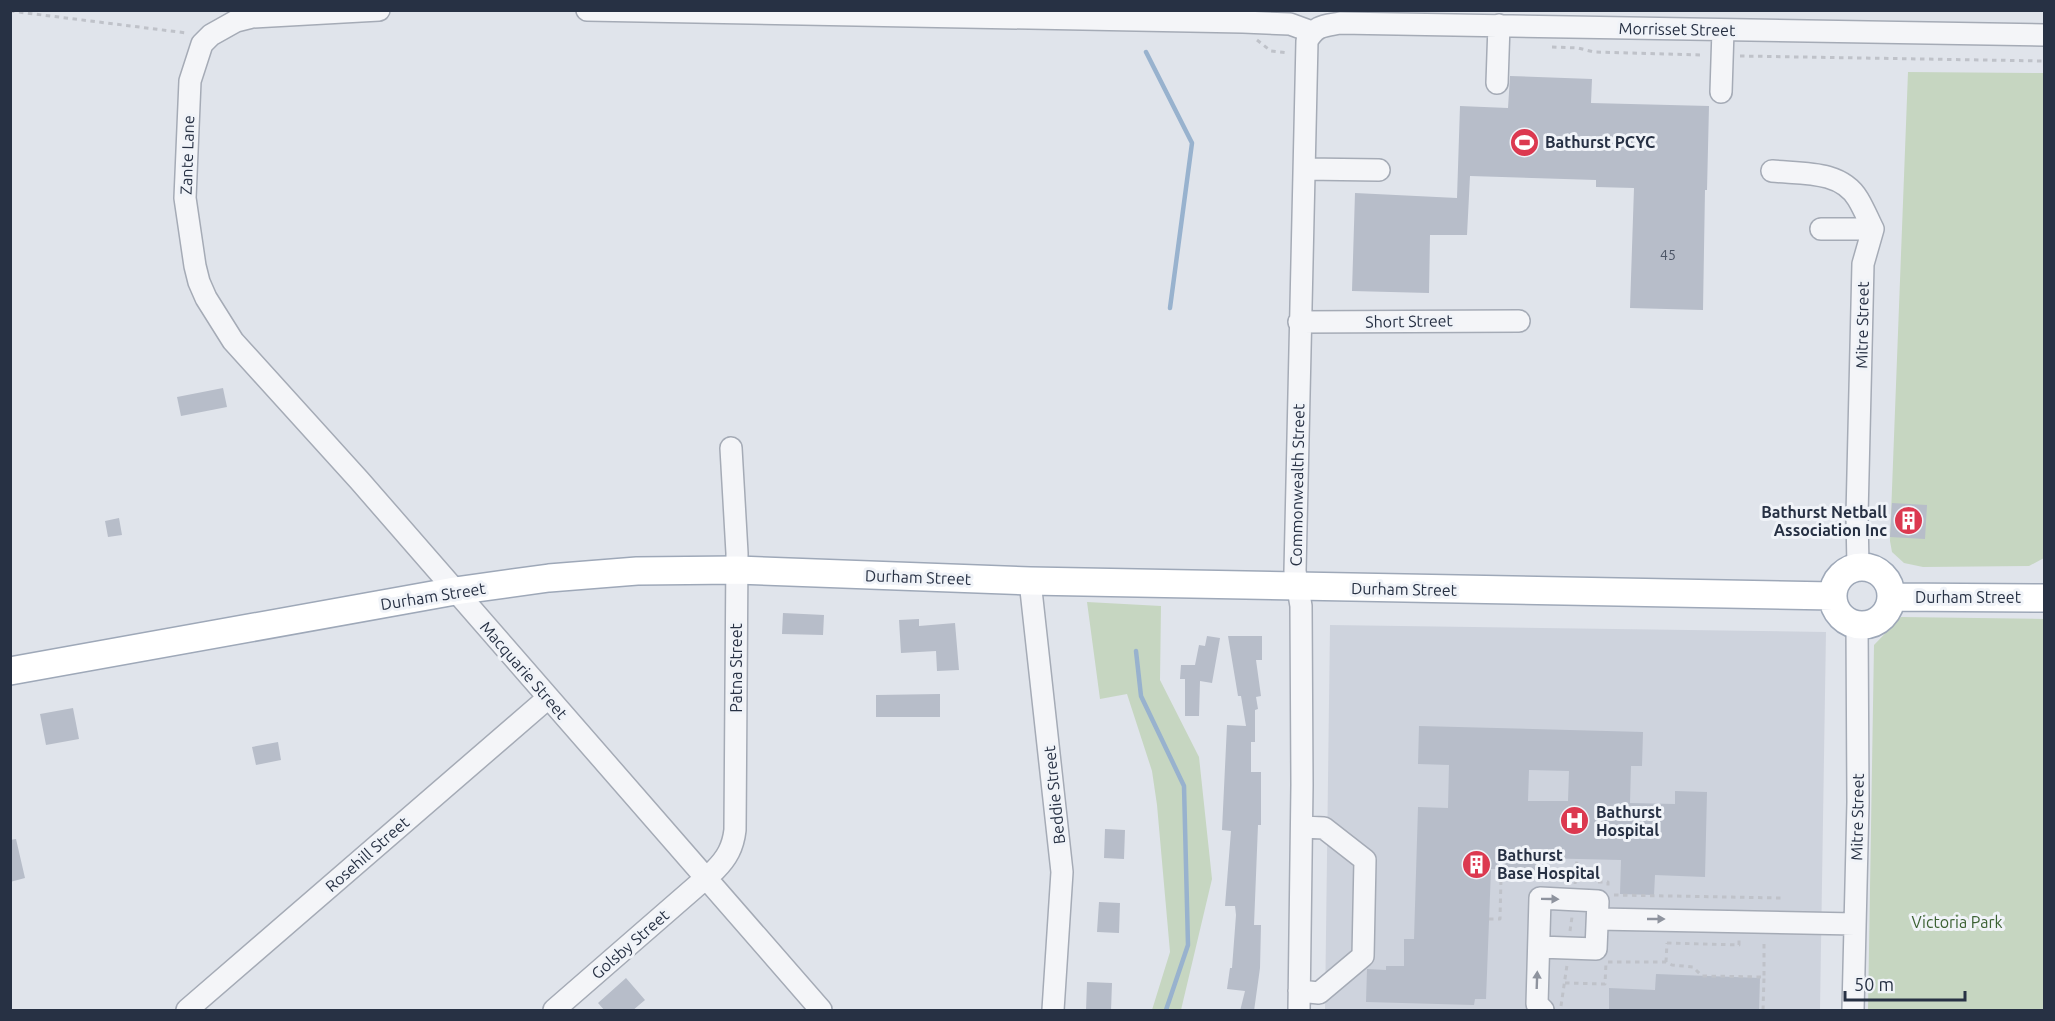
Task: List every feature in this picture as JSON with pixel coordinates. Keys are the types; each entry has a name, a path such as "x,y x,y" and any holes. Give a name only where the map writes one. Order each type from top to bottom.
{"main road":[{"path":"1858,567 1866,567 1881,574 1887,581 1891,597 1886,612 1880,618 1873,622 1857,624 1837,611 1833,596 1834,588 1843,574 1858,567"},
{"name":"Durham Street","path":"10,670 455,591 549,579 637,572 737,570 1030,581 1833,596"},
{"name":"Durham Street","path":"1891,597 2044,598"}],"street":[{"path":"194,39 211,34 236,21 252,17 379,10"},
{"path":"586,10 1105,14 1290,24 1312,32"},
{"path":"1306,10 1312,32"},
{"name":"Morrisset Street","path":"1312,32 1321,26 1340,23 2044,35"},
{"path":"1497,83 1499,26"},
{"path":"1721,92 1723,30"},
{"name":"Commonwealth Street","path":"1299,1001 1302,827 1301,606 1295,571 1307,41 1312,32"},
{"name":"Zante Lane","path":"194,39 185,198 195,266"},
{"path":"1305,169 1378,170"},
{"path":"1772,171 1832,177 1848,187 1858,198 1873,229 1821,229"},
{"name":"Mitre Street","path":"1858,567 1857,516 1863,264 1873,229"},
{"name":"Macquarie Street","path":"195,266 206,298 233,341 359,480 821,1011"},
{"name":"Short Street","path":"1299,322 1519,321"},
{"name":"Patna Street","path":"706,878 728,855 733,844 735,830 737,570 732,448"},
{"name":"Beddie Street","path":"1030,581 1062,872 1053,1011"},
{"name":"Mitre Street","path":"1853,1011 1858,802 1857,624"},
{"name":"Rosehill Street","path":"187,1011 548,698"},
{"path":"1299,1001 1320,993 1363,956 1365,872 1365,860 1324,828 1302,827"},
{"name":"Golsby Street","path":"554,1011 706,878"},
{"path":"1539,947 1596,949 1598,901 1540,898 1537,1004 1543,1011"},
{"path":"1598,918 1855,924"}],"path":[{"path":"10,11 194,39"},
{"path":"1244,22 1258,43 1271,51 1307,55"},
{"path":"1544,46 1578,48 1594,52 1722,56 2044,61"},
{"path":"1608,895 1783,898"},
{"path":"1489,919 1500,919"},
{"path":"1763,1011 1764,929"},
{"path":"1606,962 1666,962 1672,965 1693,967 1702,976 1764,977"}],"shaded area":[{"name":"Bathurst Hospital","path":"1330,625 1826,632 1820,1010 1325,1010"}],"green space":[{"path":"1908,72 2044,73 2044,558 2029,566 1923,567 1904,563 1892,552 1890,541"},
{"path":"1087,602 1161,606 1160,680 1199,757 1212,879 1181,1010 1152,1010 1170,952 1152,771 1127,694 1100,699"},
{"name":"Victoria Park","path":"1901,617 2044,619 2044,1010 1868,1010 1874,645"}],"building":[{"path":"1510,76 1592,79 1591,103 1709,106 1703,310 1630,308 1634,188 1596,187 1596,180 1470,176 1467,235 1430,235 1429,293 1352,291 1355,193 1457,198 1460,106 1508,108"},
{"path":"223,388 227,407 181,416 177,397"},
{"name":"Bathurst Netball Association Inc","path":"1892,503 1927,505 1925,539 1890,537"},
{"path":"119,518 122,535 108,537 105,521"},
{"path":"783,613 824,615 823,635 782,634"},
{"path":"919,619 919,626 955,623 959,670 937,671 936,651 901,653 899,620"},
{"path":"1207,636 1220,638 1212,683 1200,681 1199,716 1185,716 1185,679 1180,679 1181,665 1195,665 1199,645 1205,646"},
{"path":"1228,636 1262,636 1262,660 1256,660 1261,696 1256,697 1258,709 1255,710 1255,742 1251,742 1251,772 1261,772 1261,825 1258,825 1254,925 1261,925 1260,968 1254,1011 1240,1011 1245,991 1227,989 1230,968 1232,968 1236,915 1235,906 1225,906 1231,831 1222,830 1227,725 1246,726 1241,696 1238,696"},
{"path":"940,694 940,717 876,717 876,695"},
{"path":"73,708 79,739 46,745 40,714"},
{"name":"Bathurst Base Hospital","path":"1419,726 1643,732 1642,766 1631,766 1630,803 1675,804 1675,791 1707,792 1705,877 1655,875 1654,895 1620,894 1621,860 1537,858 1536,870 1491,869 1486,999 1475,999 1474,1005 1366,1002 1367,969 1386,970 1386,966 1404,966 1404,939 1414,939 1418,807 1448,808 1449,765 1418,764","holes":["1529,770 1569,771 1568,801 1528,801"]},
{"path":"278,742 281,760 256,765 252,747"},
{"path":"1105,829 1125,830 1124,859 1104,858"},
{"path":"16,839 25,878 10,882 10,840"},
{"path":"1099,902 1120,903 1119,933 1097,932"},
{"path":"1656,974 1760,978 1759,1011 1609,1011 1609,988 1655,990"},
{"path":"626,978 645,1000 632,1011 605,1011 598,1003"},
{"path":"1087,982 1112,983 1111,1011 1086,1011"}],"waterway":[{"path":"1146,52 1192,143 1170,308"},
{"path":"1136,651 1141,696 1184,786 1188,945 1166,1010"}],"place":[{"name":"Bathurst PCYC","path":"1524,142"},
{"name":"Bathurst Netball Association Inc","path":"1908,521"},
{"name":"Bathurst Hospital","path":"1575,821"},
{"name":"Bathurst Base Hospital","path":"1476,864"}]}
